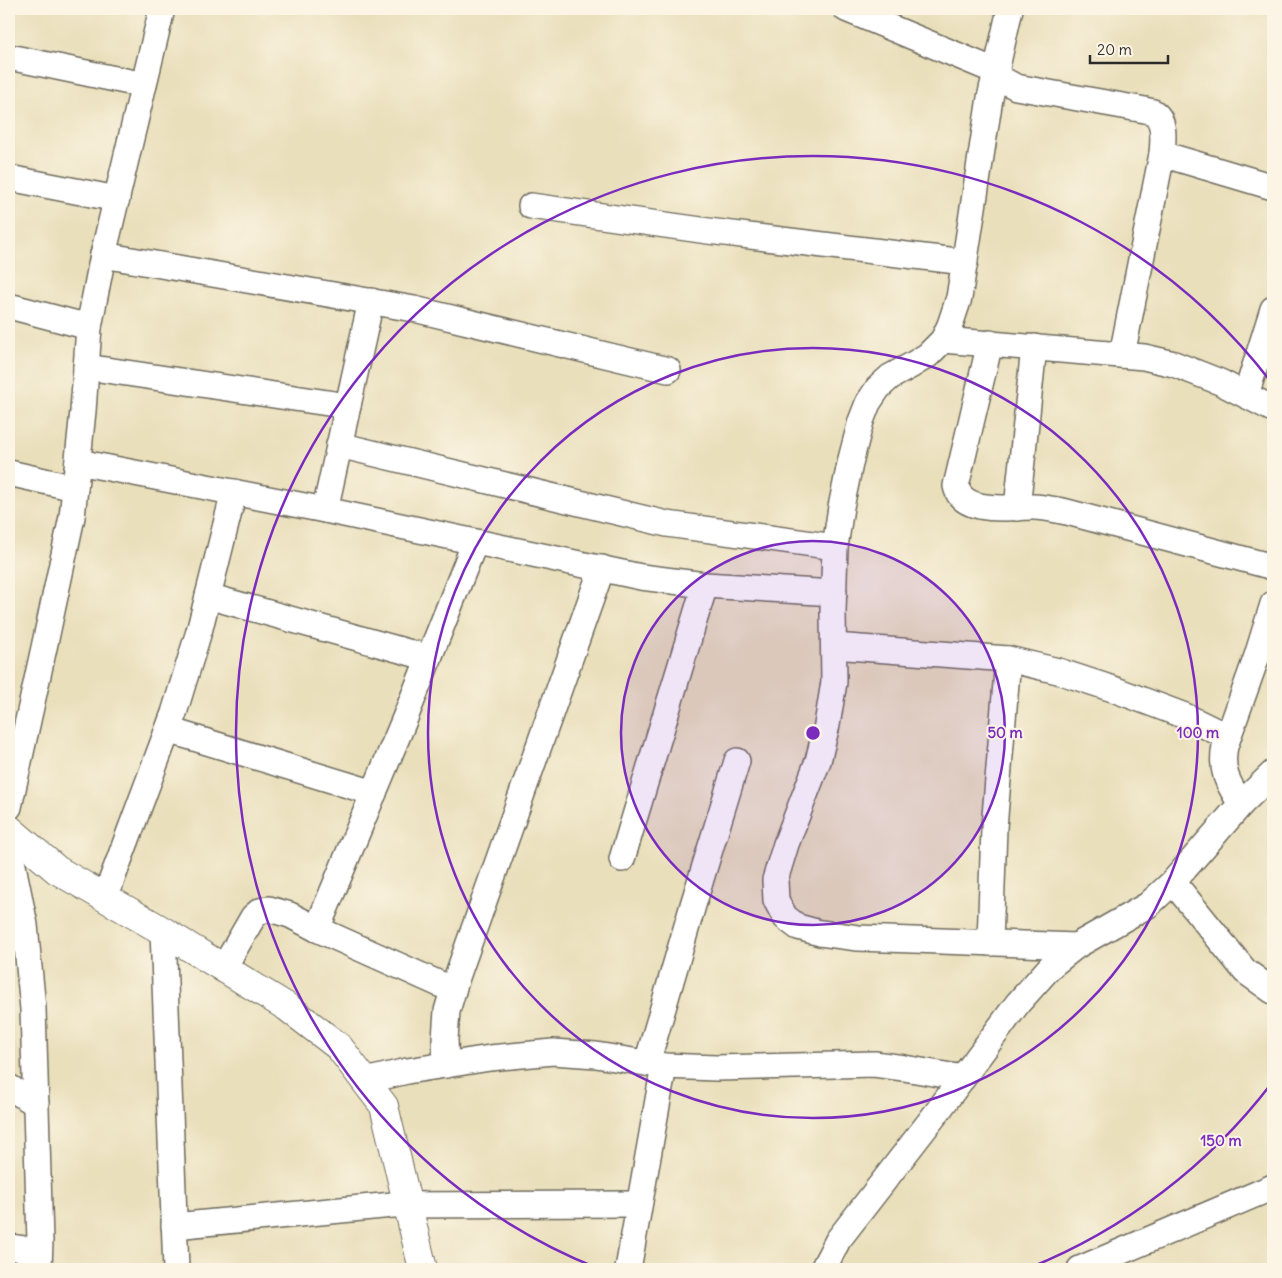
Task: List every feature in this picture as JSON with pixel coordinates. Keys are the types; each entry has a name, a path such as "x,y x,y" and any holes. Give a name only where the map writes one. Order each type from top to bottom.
{"street":[{"path":"9,807 72,517 89,327 103,255 162,9"},
{"path":"846,9 995,71 1003,80 1016,87 1145,110 1153,112 1160,120 1163,132 1162,154 1122,355"},
{"path":"1010,9 990,98 959,298 950,325 943,340 928,355 890,377 878,388 868,403 860,422 850,459 835,547 834,682 827,725 818,762 786,844 775,880 776,900 785,918 798,927 820,933 858,938 1076,946"},
{"path":"9,57 144,85"},
{"path":"1162,154 1272,182"},
{"path":"9,178 117,199"},
{"path":"531,206 708,231 964,262"},
{"path":"103,255 414,309 668,370"},
{"path":"325,510 370,301"},
{"path":"9,306 89,327"},
{"path":"1246,395 1273,309"},
{"path":"943,340 1144,357 1174,364 1220,382 1273,409"},
{"path":"990,344 956,486 962,498 970,503 986,507 1034,507 1068,512 1273,567"},
{"path":"1017,508 1034,347"},
{"path":"86,367 348,406"},
{"path":"339,445 666,524 835,547"},
{"path":"78,462 325,510 641,576 705,585 834,593"},
{"path":"9,473 75,488"},
{"path":"104,898 180,694 208,596 234,492"},
{"path":"317,929 475,542"},
{"path":"446,1065 445,1038 447,1012 453,990 602,568"},
{"path":"622,860 705,585"},
{"path":"208,596 429,658"},
{"path":"1241,804 1229,784 1224,769 1223,757 1273,604"},
{"path":"834,646 1008,659 1058,671 1113,690 1185,716 1228,737"},
{"path":"990,943 994,828 1008,659"},
{"path":"168,730 374,793"},
{"path":"628,1269 639,1204 655,1064 693,904 738,761"},
{"path":"823,1269 838,1240 963,1078 1018,1003 1052,965 1076,946 1148,905 1173,882 1241,804 1273,773"},
{"path":"9,829 57,870 163,931 287,1007 338,1047 384,1106 423,1269"},
{"path":"9,846 25,926 34,1009 39,1260 9,1247"},
{"path":"1173,882 1245,971 1273,991"},
{"path":"223,969 253,917 260,911 269,909 290,914 317,929 453,990"},
{"path":"163,931 176,1269"},
{"path":"365,1081 407,1071 490,1058 553,1052 596,1055 655,1064 716,1068 874,1064 963,1078"},
{"path":"9,1087 36,1104"},
{"path":"1080,1269 1273,1187"},
{"path":"174,1226 392,1205 639,1204"}]}
